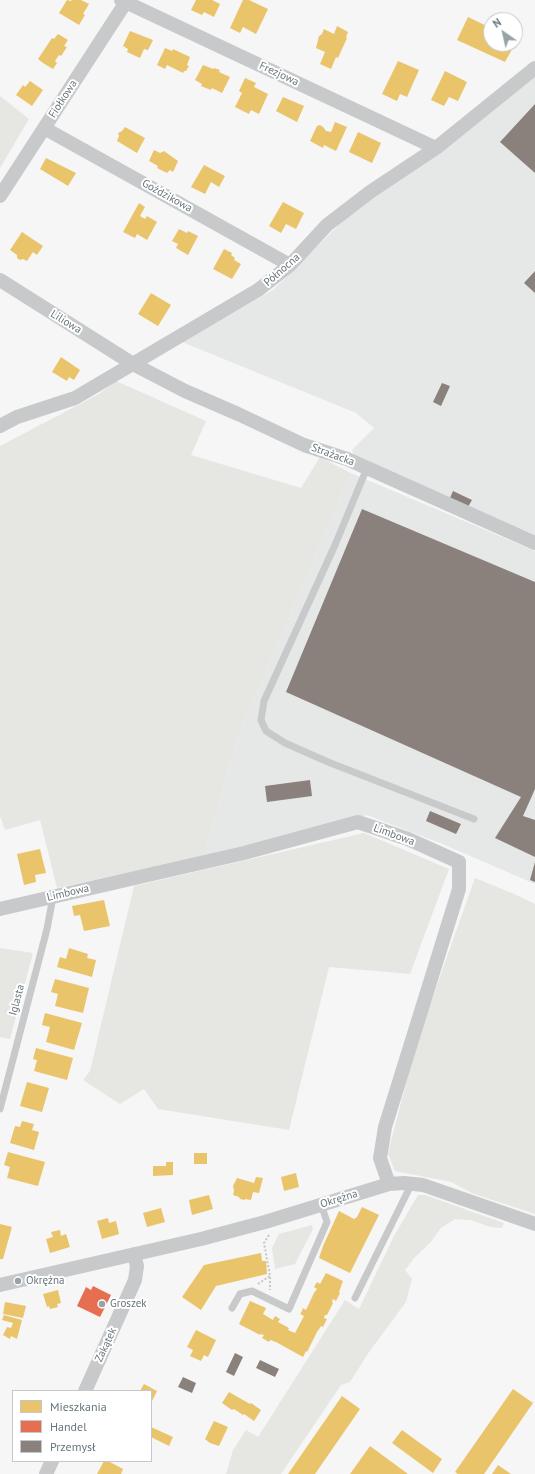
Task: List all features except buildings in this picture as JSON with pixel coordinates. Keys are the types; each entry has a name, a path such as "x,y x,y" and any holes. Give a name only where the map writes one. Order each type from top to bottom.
{"street":[{"name":"Fiołkowa","path":"0,196 123,1"},
{"name":"Frezjowa","path":"123,1 436,148"},
{"name":"Północna","path":"0,426 17,417 75,398 258,290 290,264 327,225 370,192 436,148 535,68"},
{"name":"Goździkowa","path":"44,128 290,264"},
{"name":"Liliowa","path":"0,280 132,364"},
{"name":"Strażacka","path":"132,364 185,391 298,442 347,459 535,542"},
{"name":"Limbowa","path":"0,909 244,853 358,822 408,839 459,862 459,889 385,1126 380,1158 389,1184"},
{"name":"Okrężna","path":"0,1285 201,1239 265,1222 389,1184 423,1185 442,1190 535,1224"},
{"name":"Zakątek","path":"85,1390 135,1280 137,1266 134,1254"},
{"path":"46,1474 52,1462"}],"lane":[{"path":"367,468 335,545 264,701 261,720 266,731 285,743 328,762 474,819"},
{"name":"Iglasta","path":"0,1109 47,929 53,896"},
{"path":"355,1298 412,1184"},
{"path":"232,1308 240,1294 252,1291 289,1309 327,1222 321,1204"}],"path":[{"path":"267,1298 269,1293 270,1276 264,1244 269,1232"},
{"path":"254,1292 256,1287 270,1276"}],"shaded area":[{"path":"535,74 535,535 354,456 352,450 374,428 356,413 182,342 273,290 352,212"},
{"path":"0,96 29,119 0,168"},
{"path":"116,381 206,421 191,455 301,488 320,457 351,473 237,739 204,856 57,888 40,820 5,830 0,816 0,446 99,394"},
{"path":"351,473 535,551 535,884 445,845 367,815 204,856 237,739"},
{"path":"364,833 449,869 410,974 329,967 289,1130 158,1109 144,1089 120,1104 83,1080 90,1071 134,886"},
{"path":"475,878 535,904 535,1214 474,1194 451,1182 395,1171 388,1154 417,1041"},
{"path":"0,948 33,953 10,1039 0,1037"},
{"path":"418,1195 425,1195 504,1223 502,1228 490,1227 471,1220 455,1219 441,1228 430,1243 415,1257 405,1270 412,1279 406,1302 367,1355 350,1382 341,1385 281,1474 226,1474 233,1450 246,1430 258,1437 345,1300 359,1309 394,1236"},
{"path":"312,1225 313,1229 295,1264 275,1269 272,1248 279,1234"}],"place":[{"name":"Okrężna","path":"18,1281"},
{"name":"Groszek","path":"102,1304"}]}
